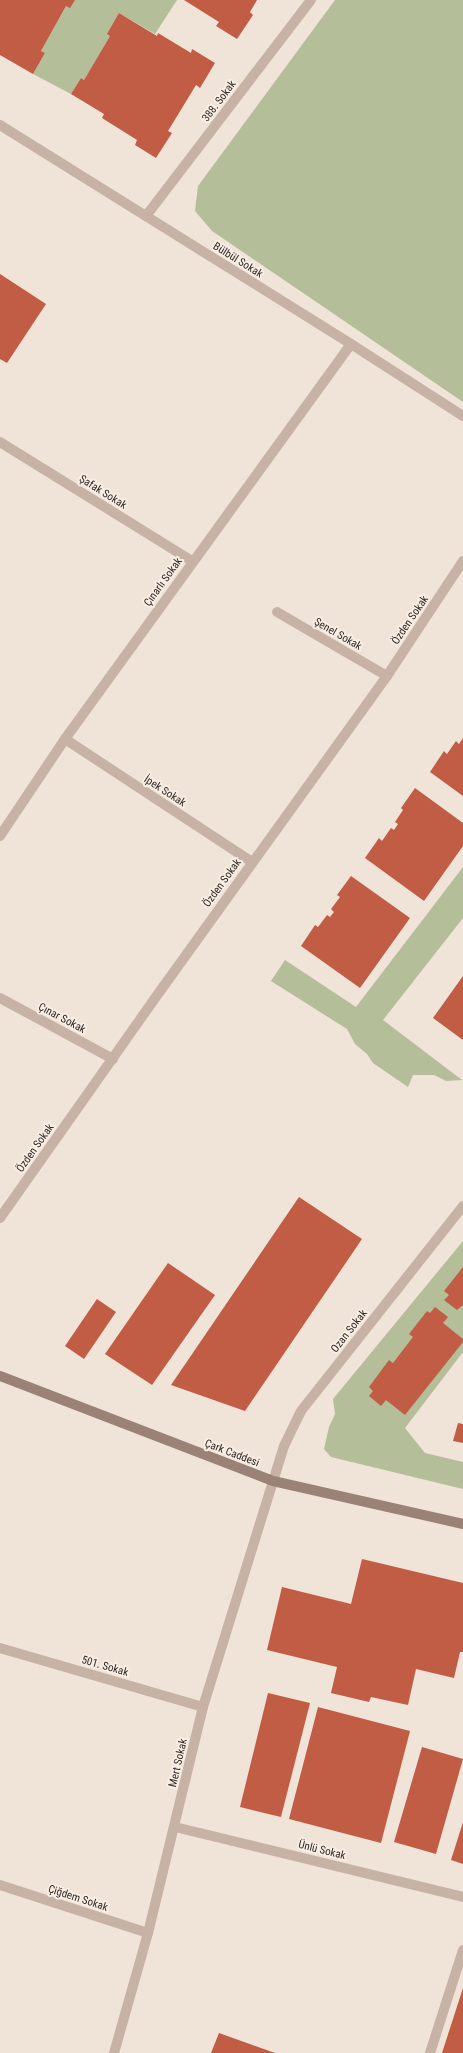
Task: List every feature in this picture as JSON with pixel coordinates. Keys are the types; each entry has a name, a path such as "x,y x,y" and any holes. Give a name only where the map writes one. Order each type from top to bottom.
{"main road":[{"name":"Çark Caddesi","path":"0,1376 273,1481 463,1524"}],"street":[{"name":"388. Sokak","path":"146,216 310,0"},
{"name":"Bülbül Sokak","path":"0,125 463,416"},
{"name":"Çınarlı Sokak","path":"0,836 65,739 350,344"},
{"name":"Şafak Sokak","path":"0,442 192,561"},
{"name":"Özden Sokak","path":"0,1218 252,862 387,676 463,561"},
{"name":"Şenel Sokak","path":"277,612 387,676"},
{"name":"İpek Sokak","path":"65,739 252,862"},
{"name":"Çınar Sokak","path":"0,998 113,1059"},
{"name":"Ozan Sokak","path":"273,1481 284,1446 301,1411 463,1206"},
{"name":"Mert Sokak","path":"114,2053 148,1933 203,1707 273,1481"},
{"name":"501. Sokak","path":"0,1648 203,1707"},
{"name":"Ünlü Sokak","path":"175,1827 463,1897"},
{"name":"Çiğdem Sokak","path":"0,1885 148,1933"},
{"path":"430,2053 463,1950"}],"green space":[{"path":"75,0 177,0 155,34 119,13 110,36 84,80 81,78 71,94 33,74 45,53 41,51 66,6"},
{"path":"335,0 463,0 463,402 212,231 195,211 198,186"},
{"path":"463,867 463,918 383,1020 462,1080 446,1081 434,1075 413,1075 408,1087 373,1063 367,1054 355,1044 347,1029 271,981 285,960 356,1007"},
{"path":"463,1241 463,1352 405,1428 425,1453 463,1462 463,1489 331,1457 324,1449 329,1427 335,1414 333,1399"}],"building":[{"path":"0,0 75,0 70,8 66,6 41,51 45,53 33,74 0,55"},
{"path":"184,0 257,0 250,12 253,15 237,39 216,26 219,22"},
{"path":"119,13 157,36 158,33 191,53 192,49 215,63 200,88 196,85 168,131 172,133 156,158 135,145 137,140 102,118 104,114 71,94 81,78 84,80 110,36 107,34"},
{"path":"0,274 46,304 7,363 0,359"},
{"path":"463,738 463,796 430,772 444,751 447,754 456,741 459,744"},
{"path":"415,788 463,823 463,846 424,901 365,858 379,838 382,841 391,828 394,830 398,824 395,822 403,810 401,808"},
{"path":"351,876 410,918 360,988 301,946 315,925 318,927 327,915 330,917 334,912 331,909 340,897 337,895"},
{"path":"463,976 463,1040 433,1018"},
{"path":"299,1197 362,1239 245,1411 171,1385"},
{"path":"168,1263 215,1295 152,1385 105,1354"},
{"path":"463,1267 463,1305 457,1310 444,1300 449,1295 444,1291"},
{"path":"97,1299 116,1312 84,1359 65,1346"},
{"path":"435,1307 448,1317 443,1323 463,1339 463,1342 405,1415 386,1400 381,1406 369,1396 373,1391 369,1387 389,1360 393,1363 413,1337 409,1334 427,1311 430,1313"},
{"path":"458,1423 463,1424 463,1443 453,1441"},
{"path":"362,1559 463,1583 463,1652 460,1652 454,1678 416,1669 408,1705 371,1697 369,1702 331,1693 337,1667 267,1650 282,1587 351,1604"},
{"path":"268,1693 310,1703 281,1817 240,1807"},
{"path":"318,1707 410,1731 381,1843 289,1819"},
{"path":"422,1747 463,1759 436,1854 394,1842"},
{"path":"463,1822 463,1864 451,1860"},
{"path":"463,1988 463,2053 442,2053"},
{"path":"219,2033 275,2053 211,2053"}]}
